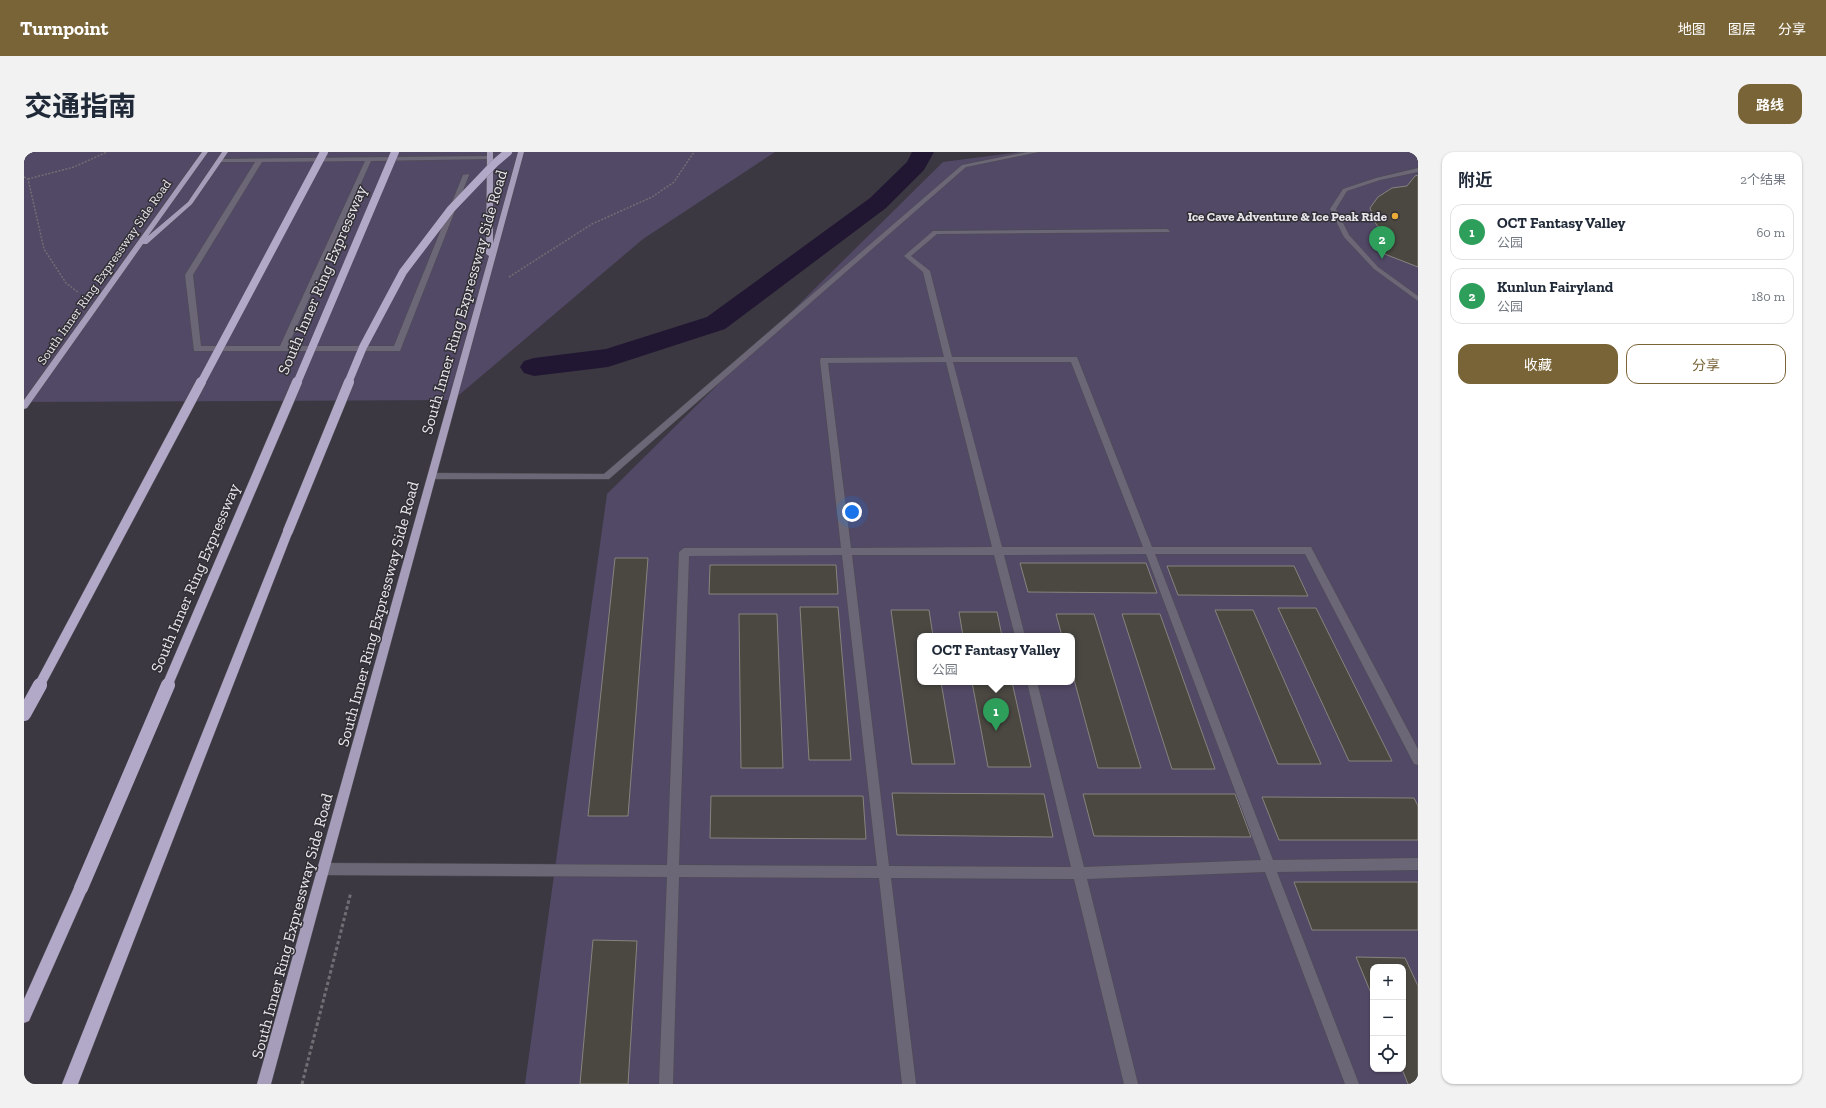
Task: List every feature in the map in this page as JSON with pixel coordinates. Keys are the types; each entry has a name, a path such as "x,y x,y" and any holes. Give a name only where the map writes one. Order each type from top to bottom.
{"highway":[{"path":"24,714 324,152"},
{"name":"South Inner Ring Expressway","path":"24,1016 81,888 395,152"},
{"path":"70,1084 288,531 363,347 403,272 451,209 494,163 508,152"}],"main road":[{"name":"South Inner Ring Expressway Side Road","path":"24,406 204,152"},
{"path":"131,256 190,203 225,152"},
{"name":"South Inner Ring Expressway Side Road","path":"264,1084 521,152"},
{"path":"489,268 490,155"}],"lane":[{"path":"432,476 606,477 964,166 1036,152"},
{"path":"220,160 369,159 490,155"},
{"path":"260,159 189,275 197,349 397,348 466,175"},
{"path":"283,349 369,159"},
{"path":"1418,170 1378,179 1345,190 1333,209 1346,236 1376,268 1418,299"},
{"path":"1019,633 1000,551 926,271 907,256 935,232 1167,231"},
{"path":"909,1084 824,360 1074,359 1149,551 1352,1084"},
{"path":"666,1084 684,552 1308,550 1418,760"},
{"path":"1033,685 1131,1084"},
{"path":"323,869 1079,873 1268,866 1418,864"}],"path":[{"path":"24,177 28,179 74,167 107,152"},
{"path":"482,294 592,224 652,197 674,182 694,152"},
{"path":"28,179 44,249 66,283 95,306"},
{"path":"302,1084 358,869"}],"shaded area":[{"path":"24,152 1418,152 1418,1084 24,1084"},
{"path":"24,152 775,152 643,239 453,400 24,402"},
{"path":"1019,152 1418,152 1418,1084 525,1084 607,494 943,162"}],"building":[{"name":"Ice Cave Adventure & Ice Peak Ride","path":"1418,175 1418,267 1382,253 1372,242 1374,238 1387,237 1376,224 1370,208 1378,197 1392,188 1407,186 1415,176"},
{"path":"615,558 648,558 628,816 588,816"},
{"path":"1020,563 1146,563 1157,593 1028,592"},
{"path":"710,565 836,565 838,594 709,594"},
{"path":"1167,566 1294,566 1308,596 1178,595"},
{"path":"800,607 838,607 851,760 809,760"},
{"path":"1278,608 1316,608 1392,761 1349,761"},
{"path":"891,610 929,610 933,633 917,633 917,685 942,685 955,764 912,764"},
{"path":"1215,610 1253,610 1321,764 1278,764"},
{"path":"959,612 997,612 1001,633 962,633"},
{"path":"739,614 777,614 783,768 741,768"},
{"path":"1056,614 1094,614 1141,768 1098,768 1075,683 1075,633 1061,633"},
{"path":"1122,614 1160,614 1215,769 1172,769"},
{"path":"973,685 1013,685 1031,767 988,767"},
{"path":"892,793 1044,794 1053,837 897,835"},
{"path":"1083,794 1235,794 1251,837 1094,836"},
{"path":"711,796 863,796 866,839 710,838"},
{"path":"1262,797 1414,798 1418,806 1418,840 1279,840"},
{"path":"1294,882 1418,882 1418,930 1312,930"},
{"path":"593,940 637,941 628,1084 580,1084"},
{"path":"1356,957 1405,958 1418,986 1418,1084 1408,1084 1403,1072 1406,1072 1406,964 1370,964 1370,991"}],"waterway":[{"path":"534,367 608,358 716,323 878,203 916,165 923,152"}],"place":[{"name":"Ice Cave Adventure & Ice Peak Ride","path":"1395,216"},
{"name":"Kunlun Fairyland","path":"1382,259"},
{"name":"OCT Fantasy Valley","path":"996,731"}]}
